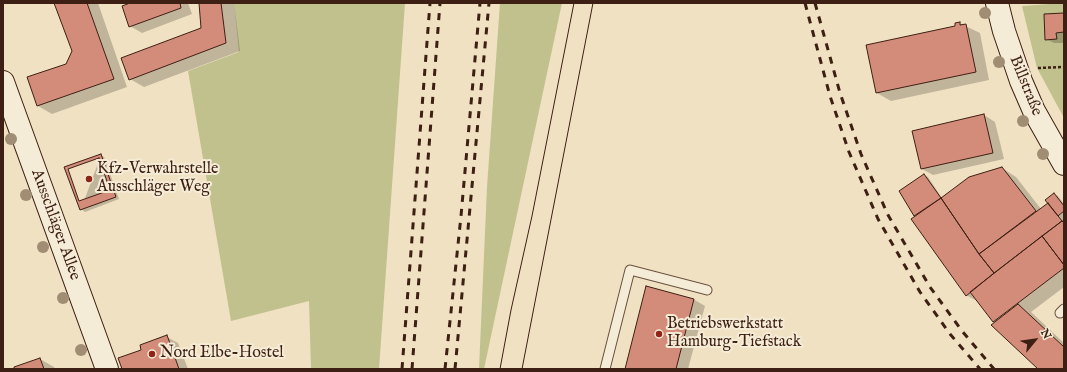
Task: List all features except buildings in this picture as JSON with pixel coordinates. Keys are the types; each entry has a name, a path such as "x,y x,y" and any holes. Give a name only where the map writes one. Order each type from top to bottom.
{"street":[{"name":"Billstraße","path":"997,3 1004,31 1021,81 1034,111 1064,164"},
{"name":"Ausschläger Allee","path":"5,93 106,369"}],"lane":[{"path":"605,369 630,270 707,290"}],"path":[{"path":"1038,68 1064,67"}],"green space":[{"path":"234,3 405,3 379,369 311,369 309,301 231,321 188,71 239,52"},
{"path":"500,3 562,3 484,369 479,369 487,187"},
{"path":"1064,3 1064,118 1037,68 1022,6"}],"tram line":[{"path":"500,369 574,3"},
{"path":"522,369 593,3"}],"railway":[{"path":"402,369 430,3"},
{"path":"412,369 440,3"},
{"path":"445,369 461,216 480,3"},
{"path":"455,369 489,3"},
{"path":"805,3 830,96 849,152 878,219 920,292 950,334 980,369"},
{"path":"815,3 840,93 861,154 888,215 930,287 962,331 994,369"}],"place":[{"name":"Kfz-Verwahrstelle Ausschläger Weg","path":"89,179"},
{"name":"Betriebswerkstatt Hamburg-Tiefstack","path":"659,334"},
{"name":"Nord Elbe-Hostel","path":"152,354"}]}
